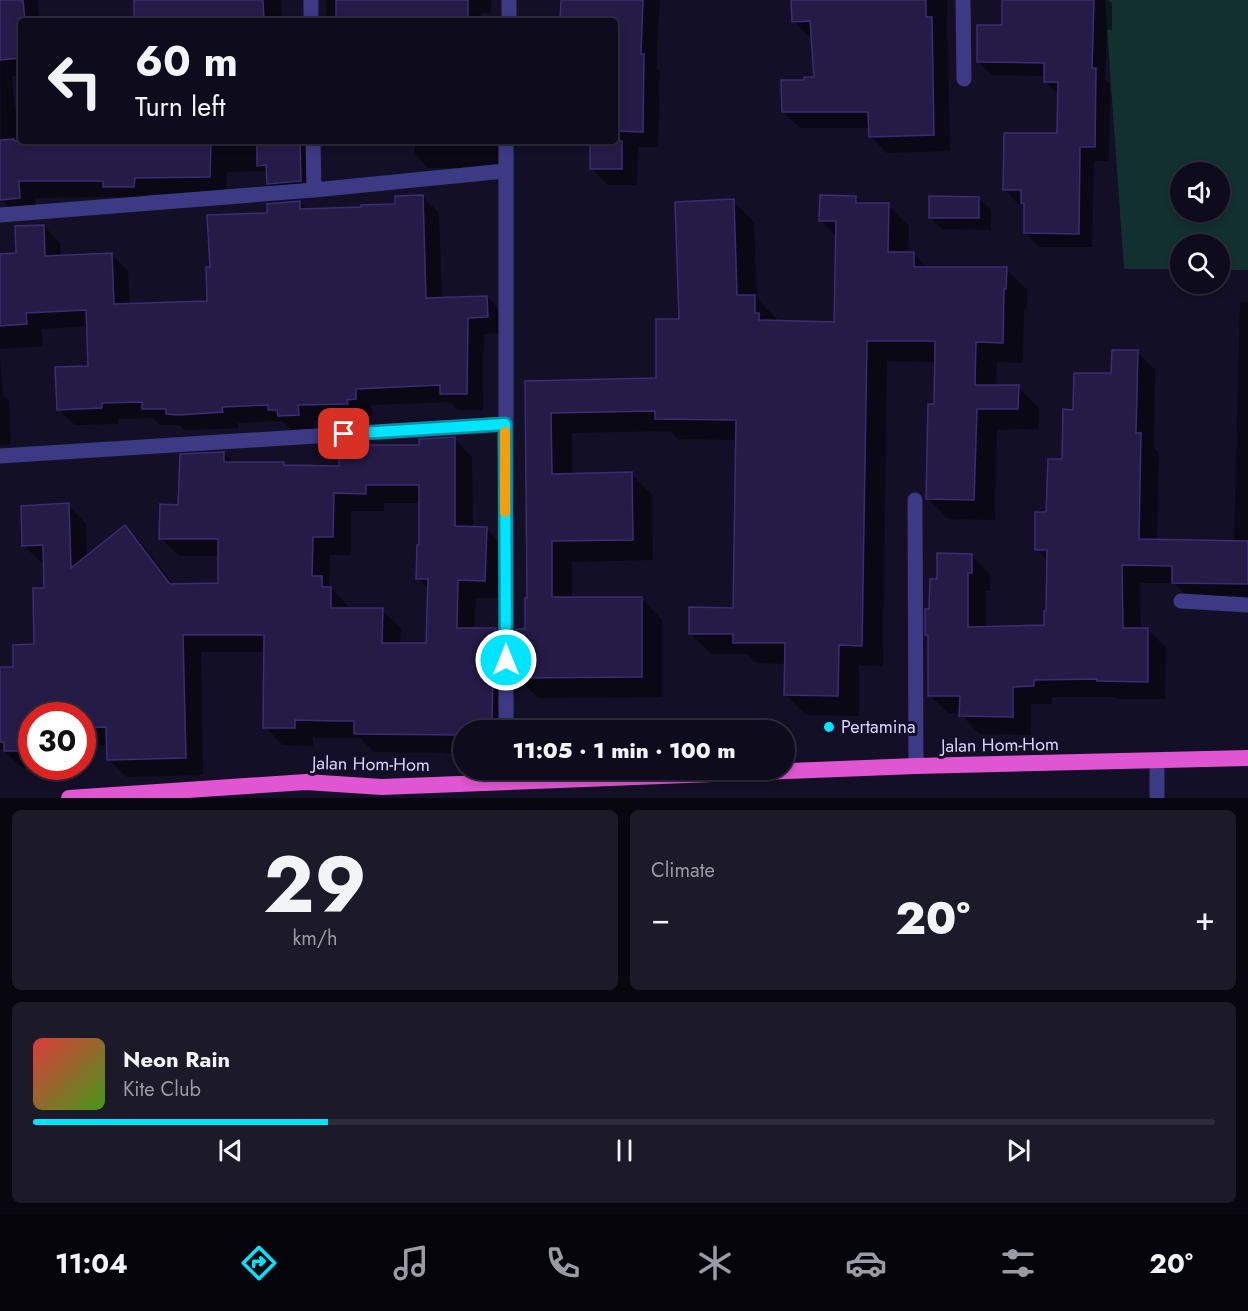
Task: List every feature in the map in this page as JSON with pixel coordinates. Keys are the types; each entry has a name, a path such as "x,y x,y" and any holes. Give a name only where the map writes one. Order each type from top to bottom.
{"highway":[{"name":"Jalan Hom-Hom","path":"795,769 1248,758"},
{"name":"Jalan Hom-Hom","path":"69,798 306,782 382,793 478,780"}],"street":[{"path":"311,0 311,18"},
{"path":"508,18 509,0"},
{"path":"963,0 964,79"},
{"path":"313,144 314,190"},
{"path":"506,144 506,720"},
{"path":"0,215 314,190 505,171"},
{"path":"0,456 505,424"},
{"path":"915,500 916,766"},
{"path":"1181,601 1248,605"},
{"path":"1157,760 1157,798"}],"green space":[{"path":"1105,0 1248,0 1248,270 1230,270 1230,234 1170,234 1170,269 1124,269"}],"building":[{"path":"0,0 23,0 25,18 18,18 18,58 0,60"},
{"path":"134,0 263,0 264,18 134,18"},
{"path":"336,0 468,0 468,18 336,18"},
{"path":"561,0 643,0 641,54 644,54 643,132 618,131 618,18 560,18"},
{"path":"791,0 926,0 926,17 932,17 934,135 869,137 868,112 782,112 781,80 804,80 804,77 814,77 810,21 792,22"},
{"path":"1002,0 1094,0 1092,68 1096,68 1095,147 1080,147 1079,234 1024,233 1024,203 1021,203 1021,190 1003,190 1004,133 1057,133 1058,82 1044,82 1044,63 977,62 977,25 1002,25"},
{"path":"14,139 18,141 18,144 211,144 210,177 135,178 134,187 103,187 103,181 19,181 20,198 0,200 0,140"},
{"path":"618,141 622,141 622,169 590,169 590,144 618,144"},
{"path":"257,144 300,144 301,181 267,184 266,165 257,166"},
{"path":"423,195 426,298 487,296 488,317 468,318 467,394 440,394 440,385 356,389 356,399 347,400 348,404 298,405 299,415 278,416 277,410 268,410 268,405 222,407 223,412 179,415 166,414 166,409 142,409 142,402 102,403 102,408 57,410 55,367 88,366 86,310 26,313 27,324 0,326 0,254 16,253 15,226 44,225 45,256 112,253 114,304 207,301 206,267 210,267 207,215 267,213 267,204 300,201 300,209 395,204 395,196"},
{"path":"820,195 856,196 856,203 889,203 888,252 914,252 914,267 1007,267 1006,289 1004,289 1003,343 976,342 975,385 1019,385 1018,409 977,409 974,500 926,499 928,404 934,404 935,341 867,341 862,646 839,645 838,696 784,695 785,643 733,643 733,634 689,634 689,607 733,608 736,420 655,419 655,411 551,413 552,474 632,472 633,540 552,541 552,597 642,597 642,677 516,678 516,629 525,629 525,598 527,598 525,381 656,378 656,319 679,319 675,202 734,199 737,295 755,295 755,313 759,313 759,320 834,322 836,221 819,221"},
{"path":"929,196 979,197 979,218 929,218"},
{"path":"1112,350 1138,350 1136,433 1141,433 1139,539 1248,541 1248,584 1172,583 1172,566 1122,565 1123,628 1148,628 1148,682 1097,681 1097,679 1034,680 1034,686 1013,687 1013,717 959,716 960,696 928,696 928,635 925,635 925,609 929,609 930,579 937,579 937,553 972,554 972,573 968,573 968,627 1044,625 1047,550 1035,550 1035,512 1046,512 1048,459 1062,459 1063,409 1073,410 1074,373 1111,373"},
{"path":"455,437 455,526 487,527 485,581 458,580 457,628 496,628 496,678 493,678 492,720 453,720 453,735 354,734 354,721 295,720 295,728 263,728 264,635 183,635 186,758 107,760 106,727 96,727 96,702 18,702 18,751 4,751 4,742 0,742 0,667 13,667 13,645 34,644 33,588 44,588 43,545 22,546 21,506 69,503 71,568 125,525 170,584 218,583 218,539 159,539 160,504 178,505 180,454 224,452 224,462 284,462 284,465 339,466 339,445 419,445 419,439","holes":["366,485 419,485 419,545 417,545 416,579 428,579 426,643 382,643 383,608 331,608 331,587 322,587 322,576 312,576 313,537 333,537 334,493 366,494"]}],"slow traffic":[{"path":"505,432 505,512"}],"place":[{"name":"Pertamina","path":"829,727"}],"route":[{"path":"344,434 505,424 506,660"}]}
